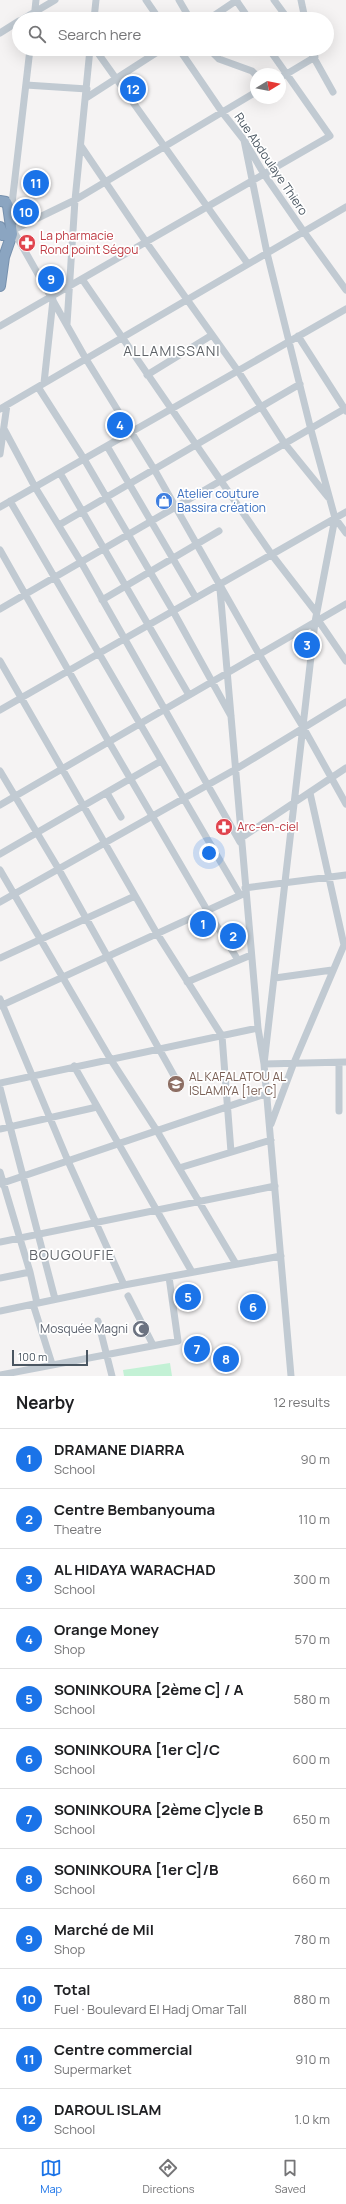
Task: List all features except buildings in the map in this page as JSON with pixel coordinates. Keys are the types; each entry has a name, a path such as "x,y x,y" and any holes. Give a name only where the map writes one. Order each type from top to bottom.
{"highway":[{"path":"0,286 4,257 12,232 10,217 2,200"},
{"path":"0,230 6,236 12,232"},
{"path":"0,230 4,257"}],"street":[{"path":"34,12 36,0"},
{"path":"39,12 55,0"},
{"path":"95,12 96,0"},
{"path":"146,0 154,12"},
{"path":"180,0 186,12"},
{"path":"219,12 236,0 244,12"},
{"path":"274,0 283,12"},
{"path":"301,0 304,12"},
{"path":"0,32 12,25"},
{"path":"10,217 29,56"},
{"path":"67,324 75,200 89,56"},
{"path":"99,56 209,207 248,264"},
{"path":"86,98 151,56"},
{"name":"Rue Abdoulaye Thiero","path":"184,56 222,112 244,140 264,174 346,290"},
{"path":"216,56 219,59 250,72"},
{"path":"273,56 279,68"},
{"path":"286,74 315,57 333,92"},
{"path":"0,326 52,298 70,285 209,207 330,136 286,80"},
{"path":"26,85 87,89"},
{"path":"250,96 75,200 12,232 52,298 86,359 154,469 260,654 304,727 346,804"},
{"path":"244,140 251,181 267,253 311,430 335,518 346,533"},
{"path":"81,146 146,242 238,371 285,444 329,498"},
{"path":"0,409 346,208"},
{"path":"82,279 272,555 316,612"},
{"path":"52,298 41,385 173,611 232,719"},
{"path":"0,507 346,309"},
{"path":"147,375 212,335"},
{"path":"0,609 346,409 298,336"},
{"path":"58,525 300,384"},
{"path":"0,454 7,405"},
{"path":"4,429 35,487 81,562 164,710 241,841"},
{"path":"107,446 196,598"},
{"path":"60,473 189,696"},
{"path":"10,501 161,761 244,892"},
{"path":"0,710 346,512"},
{"path":"264,1064 304,727 316,612 335,518"},
{"path":"102,600 219,531"},
{"path":"0,550 109,742 132,779 207,910 238,960"},
{"path":"220,584 229,672 244,892 258,1028 264,1064 265,1094 276,1186 291,1376"},
{"path":"0,805 346,604"},
{"path":"316,621 346,660"},
{"path":"0,661 156,932 222,1036 231,1152"},
{"path":"0,902 104,842 236,769 346,702"},
{"path":"0,854 161,761"},
{"path":"241,841 346,768"},
{"path":"0,770 58,868 177,1081"},
{"path":"107,793 121,817"},
{"path":"310,793 346,955"},
{"path":"0,870 111,1060 157,1131 236,1264"},
{"path":"124,1285 68,1161 1,1003 62,977 244,892 286,882 346,874"},
{"path":"0,958 135,896"},
{"path":"270,1126 293,1065 332,970 344,945"},
{"path":"187,982 251,954"},
{"path":"275,978 332,970"},
{"path":"0,1083 74,1066 161,1050 258,1028"},
{"path":"264,1064 293,1065 343,1062 339,1111"},
{"path":"74,1066 96,1107 119,1144 192,1272"},
{"path":"0,1088 54,1300"},
{"path":"2,1184 22,1176 228,1108 265,1094"},
{"path":"0,1129 96,1107"},
{"path":"179,1168 271,1140"},
{"path":"0,1172 2,1184 30,1272 35,1304 52,1364"},
{"path":"0,1242 38,1236 276,1186"},
{"path":"0,1311 124,1285 281,1256"},
{"path":"0,1278 30,1272"},
{"path":"0,1375 12,1374 52,1364 178,1341 169,1277"},
{"path":"128,1296 154,1345"},
{"path":"98,1321 112,1376"}],"green space":[{"path":"170,1363 172,1376 124,1376 123,1370"}],"place":[{"name":"DAROUL ISLAM","path":"133,89"},
{"name":"Centre commercial","path":"36,183"},
{"name":"Total","path":"26,212"},
{"name":"La pharmacie Rond point Ségou","path":"27,243"},
{"name":"Marché de Mil","path":"51,279"},
{"name":"Orange Money","path":"120,425"},
{"name":"Atelier couture Bassira création","path":"164,501"},
{"name":"AL HIDAYA WARACHAD","path":"307,645"},
{"name":"Arc-en-ciel","path":"224,827"},
{"name":"DRAMANE DIARRA","path":"203,924"},
{"name":"Centre Bembanyouma","path":"233,936"},
{"name":"AL KAFALATOU AL ISLAMIYA [1er C]","path":"176,1084"},
{"name":"SONINKOURA [2ème C] / A","path":"188,1297"},
{"name":"SONINKOURA [1er C]/C","path":"253,1307"},
{"name":"Mosquée Magni","path":"141,1329"},
{"name":"SONINKOURA [2ème C]ycle B","path":"197,1349"},
{"name":"SONINKOURA [1er C]/B","path":"226,1359"}],"district":[{"name":"ALLAMISSANI","path":"172,351"},
{"name":"BOUGOUFIE","path":"72,1255"}]}
